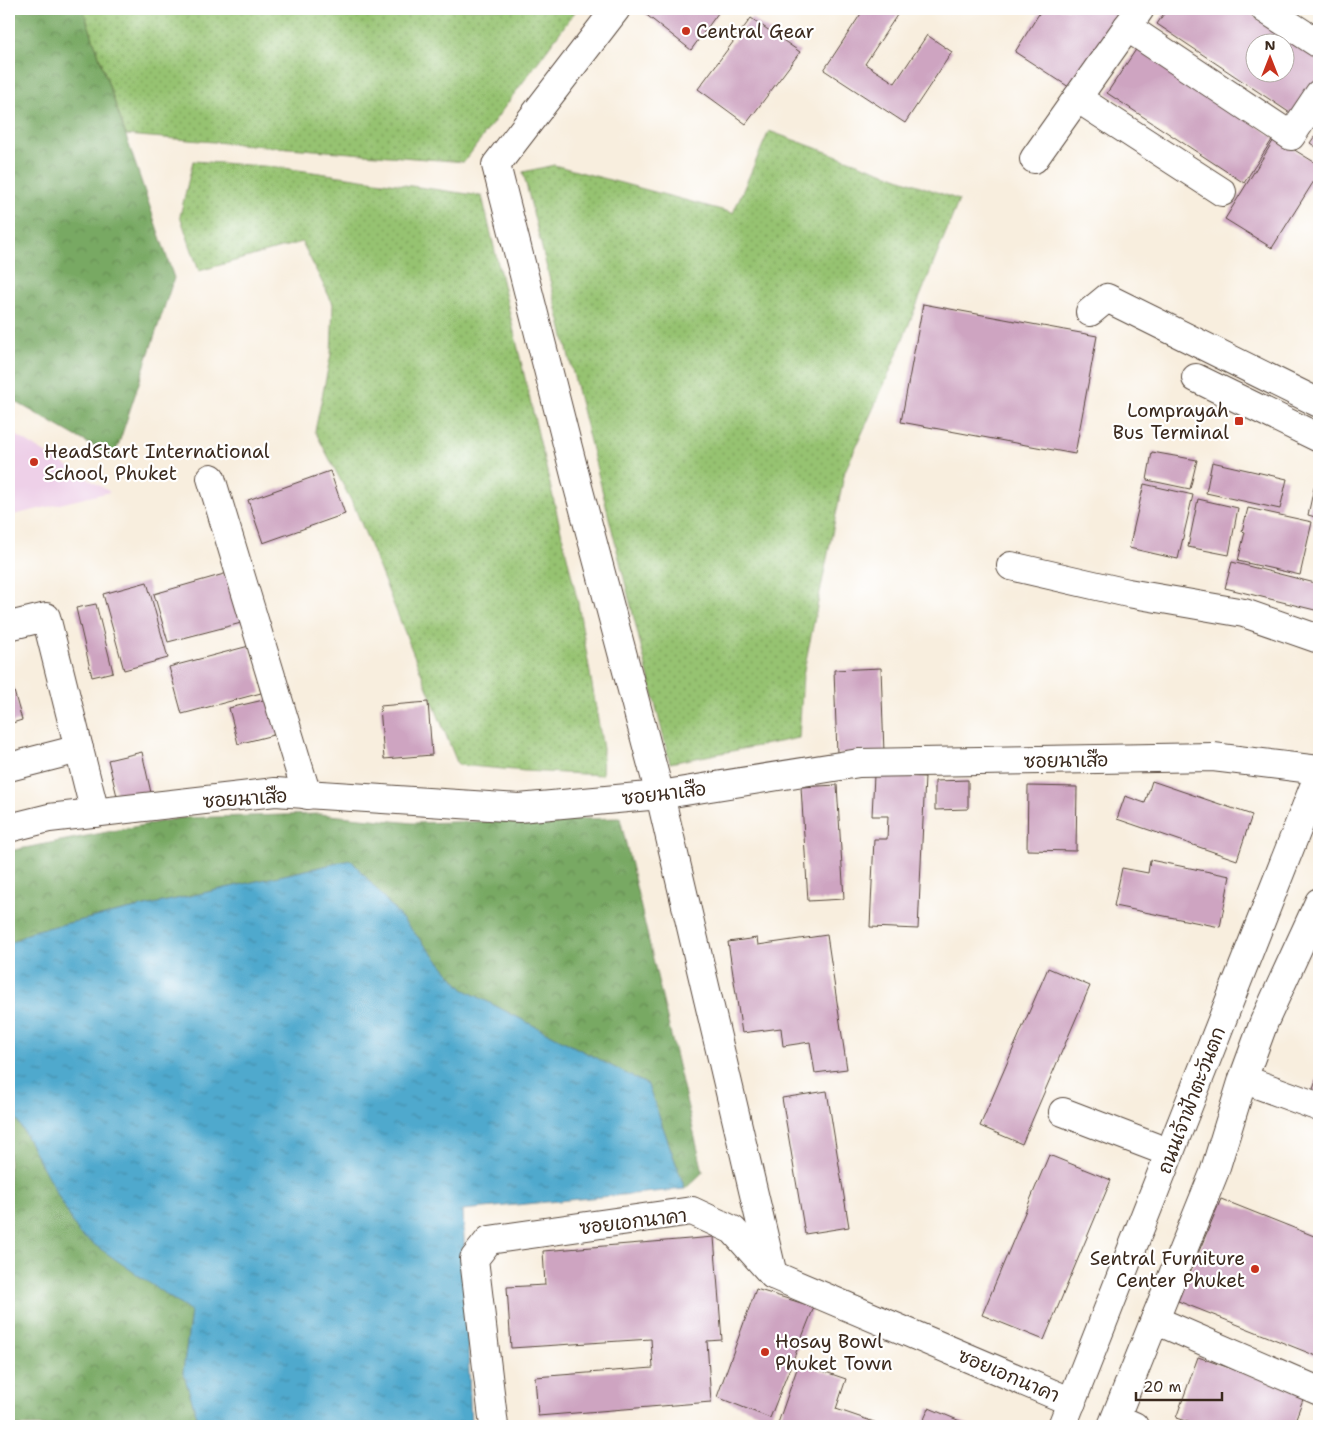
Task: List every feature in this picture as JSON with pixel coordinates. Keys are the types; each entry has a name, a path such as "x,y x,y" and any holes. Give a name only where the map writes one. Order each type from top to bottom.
{"street":[{"path":"616,9 496,165 578,487 660,796 774,1275"},
{"path":"1265,9 1319,44"},
{"path":"1034,159 1134,18 1291,136 1319,94"},
{"path":"1077,98 1222,192"},
{"path":"1090,312 1107,298 1171,328 1319,403"},
{"path":"1196,378 1319,438"},
{"path":"211,478 307,794"},
{"path":"1011,566 1128,593 1244,614 1319,639"},
{"path":"9,626 46,617 95,813"},
{"path":"9,767 79,749"},
{"name":"ซอยนาเสือ","path":"9,828 49,818 275,792 519,808 660,796 859,763 1213,757 1319,772"},
{"name":"ถนนเจ้าฟ้าตะวันตก","path":"1067,1414 1319,772"},
{"path":"1121,1423 1155,1320 1214,1173 1243,1079 1264,1022 1319,902"},
{"path":"1243,1079 1319,1107"},
{"path":"1063,1112 1170,1153"},
{"name":"ซอยเอกนาคา","path":"494,1426 474,1259 489,1240 692,1211 733,1230 774,1275 1067,1414"},
{"path":"1155,1320 1319,1391"}],"shaded area":[{"name":"HeadStart International School, Phuket","path":"9,431 110,492 9,516"}],"green space":[{"path":"9,9 83,9 174,278 114,458 9,398"},
{"path":"83,9 577,9 464,162 126,135"},
{"path":"769,131 959,200 888,376 845,471 803,675 799,738 670,763 523,172 554,165 733,213"},
{"path":"193,161 277,167 482,196 578,603 603,749 602,775 458,765 355,508 315,431 331,354 333,304 302,242 199,271 180,216"},
{"path":"319,814 413,823 620,818 703,1172 685,1189 648,1085 463,989 351,860 33,931 9,944 9,851 180,818"},
{"path":"9,1105 79,1233 191,1312 183,1372 200,1426 9,1426"}],"water":[{"path":"351,860 463,989 648,1085 685,1189 463,1210 471,1426 200,1426 183,1372 191,1312 79,1234 9,1105 9,944 33,931"}],"building":[{"name":"Central Gear","path":"647,9 721,9 691,50 644,13"},
{"path":"864,9 895,9 899,12 865,64 895,83 927,35 952,52 905,123 824,70"},
{"path":"1042,9 1124,9 1072,89 1015,52"},
{"path":"1167,9 1243,9 1278,32 1246,32 1246,82 1296,82 1296,44 1319,59 1319,82 1296,117 1157,24"},
{"path":"751,18 800,52 746,124 698,89"},
{"path":"1137,48 1274,137 1244,183 1107,93"},
{"path":"1319,130 1319,149 1310,143"},
{"path":"1275,138 1319,165 1319,173 1272,248 1225,219"},
{"path":"923,304 1097,336 1075,454 901,422"},
{"path":"1152,452 1197,460 1190,489 1147,480"},
{"path":"1212,462 1287,479 1280,509 1206,493"},
{"path":"330,471 345,514 263,543 248,500"},
{"path":"1315,483 1319,484 1319,518 1308,515"},
{"path":"1144,484 1193,495 1178,559 1129,548"},
{"path":"1198,499 1238,508 1229,555 1188,547"},
{"path":"1248,508 1312,522 1300,575 1238,561 1245,532 1242,531"},
{"path":"1232,562 1319,584 1319,611 1225,588"},
{"path":"231,572 245,622 168,642 154,594"},
{"path":"147,582 168,658 124,670 103,594"},
{"path":"96,604 113,672 92,677 76,608"},
{"path":"249,646 261,693 182,714 169,667"},
{"path":"881,668 884,753 837,754 834,670"},
{"path":"9,673 22,720 9,724"},
{"path":"272,698 281,733 238,744 229,708"},
{"path":"428,702 432,755 384,759 380,706"},
{"path":"142,752 151,793 118,800 108,760"},
{"path":"874,775 925,777 918,929 870,927 874,839 887,839 888,816 872,816"},
{"path":"968,780 968,809 935,810 935,781"},
{"path":"1152,781 1252,815 1237,860 1117,819 1125,796 1145,803"},
{"path":"837,785 844,899 808,901 801,787"},
{"path":"1028,786 1077,787 1076,851 1027,850"},
{"path":"1150,860 1230,876 1220,927 1114,906 1122,868 1148,873"},
{"path":"827,935 847,1069 815,1073 810,1042 783,1046 781,1028 742,1033 728,942 757,938 758,945"},
{"path":"1048,968 1090,986 1022,1144 980,1126"},
{"path":"1319,1072 1319,1095 1312,1092"},
{"path":"827,1091 849,1227 805,1234 782,1098"},
{"path":"1049,1155 1111,1180 1044,1340 982,1315"},
{"name":"Sentral Furniture Center Phuket","path":"1221,1199 1319,1238 1319,1357 1178,1301"},
{"path":"714,1237 722,1340 707,1341 711,1402 538,1416 535,1377 653,1368 651,1339 511,1348 507,1287 545,1285 543,1251"},
{"name":"Hosay Bowl Phuket Town","path":"756,1289 814,1307 770,1418 717,1397"},
{"path":"1198,1357 1305,1394 1293,1426 1200,1426 1176,1418"},
{"path":"799,1363 846,1379 836,1409 877,1423 876,1426 777,1426"},
{"path":"929,1408 972,1426 921,1426"}],"place":[{"name":"Central Gear","path":"686,31"},
{"name":"Lomprayah Bus Terminal","path":"1239,421"},
{"name":"HeadStart International School, Phuket","path":"34,462"},
{"name":"Sentral Furniture Center Phuket","path":"1255,1269"},
{"name":"Hosay Bowl Phuket Town","path":"765,1352"}]}
